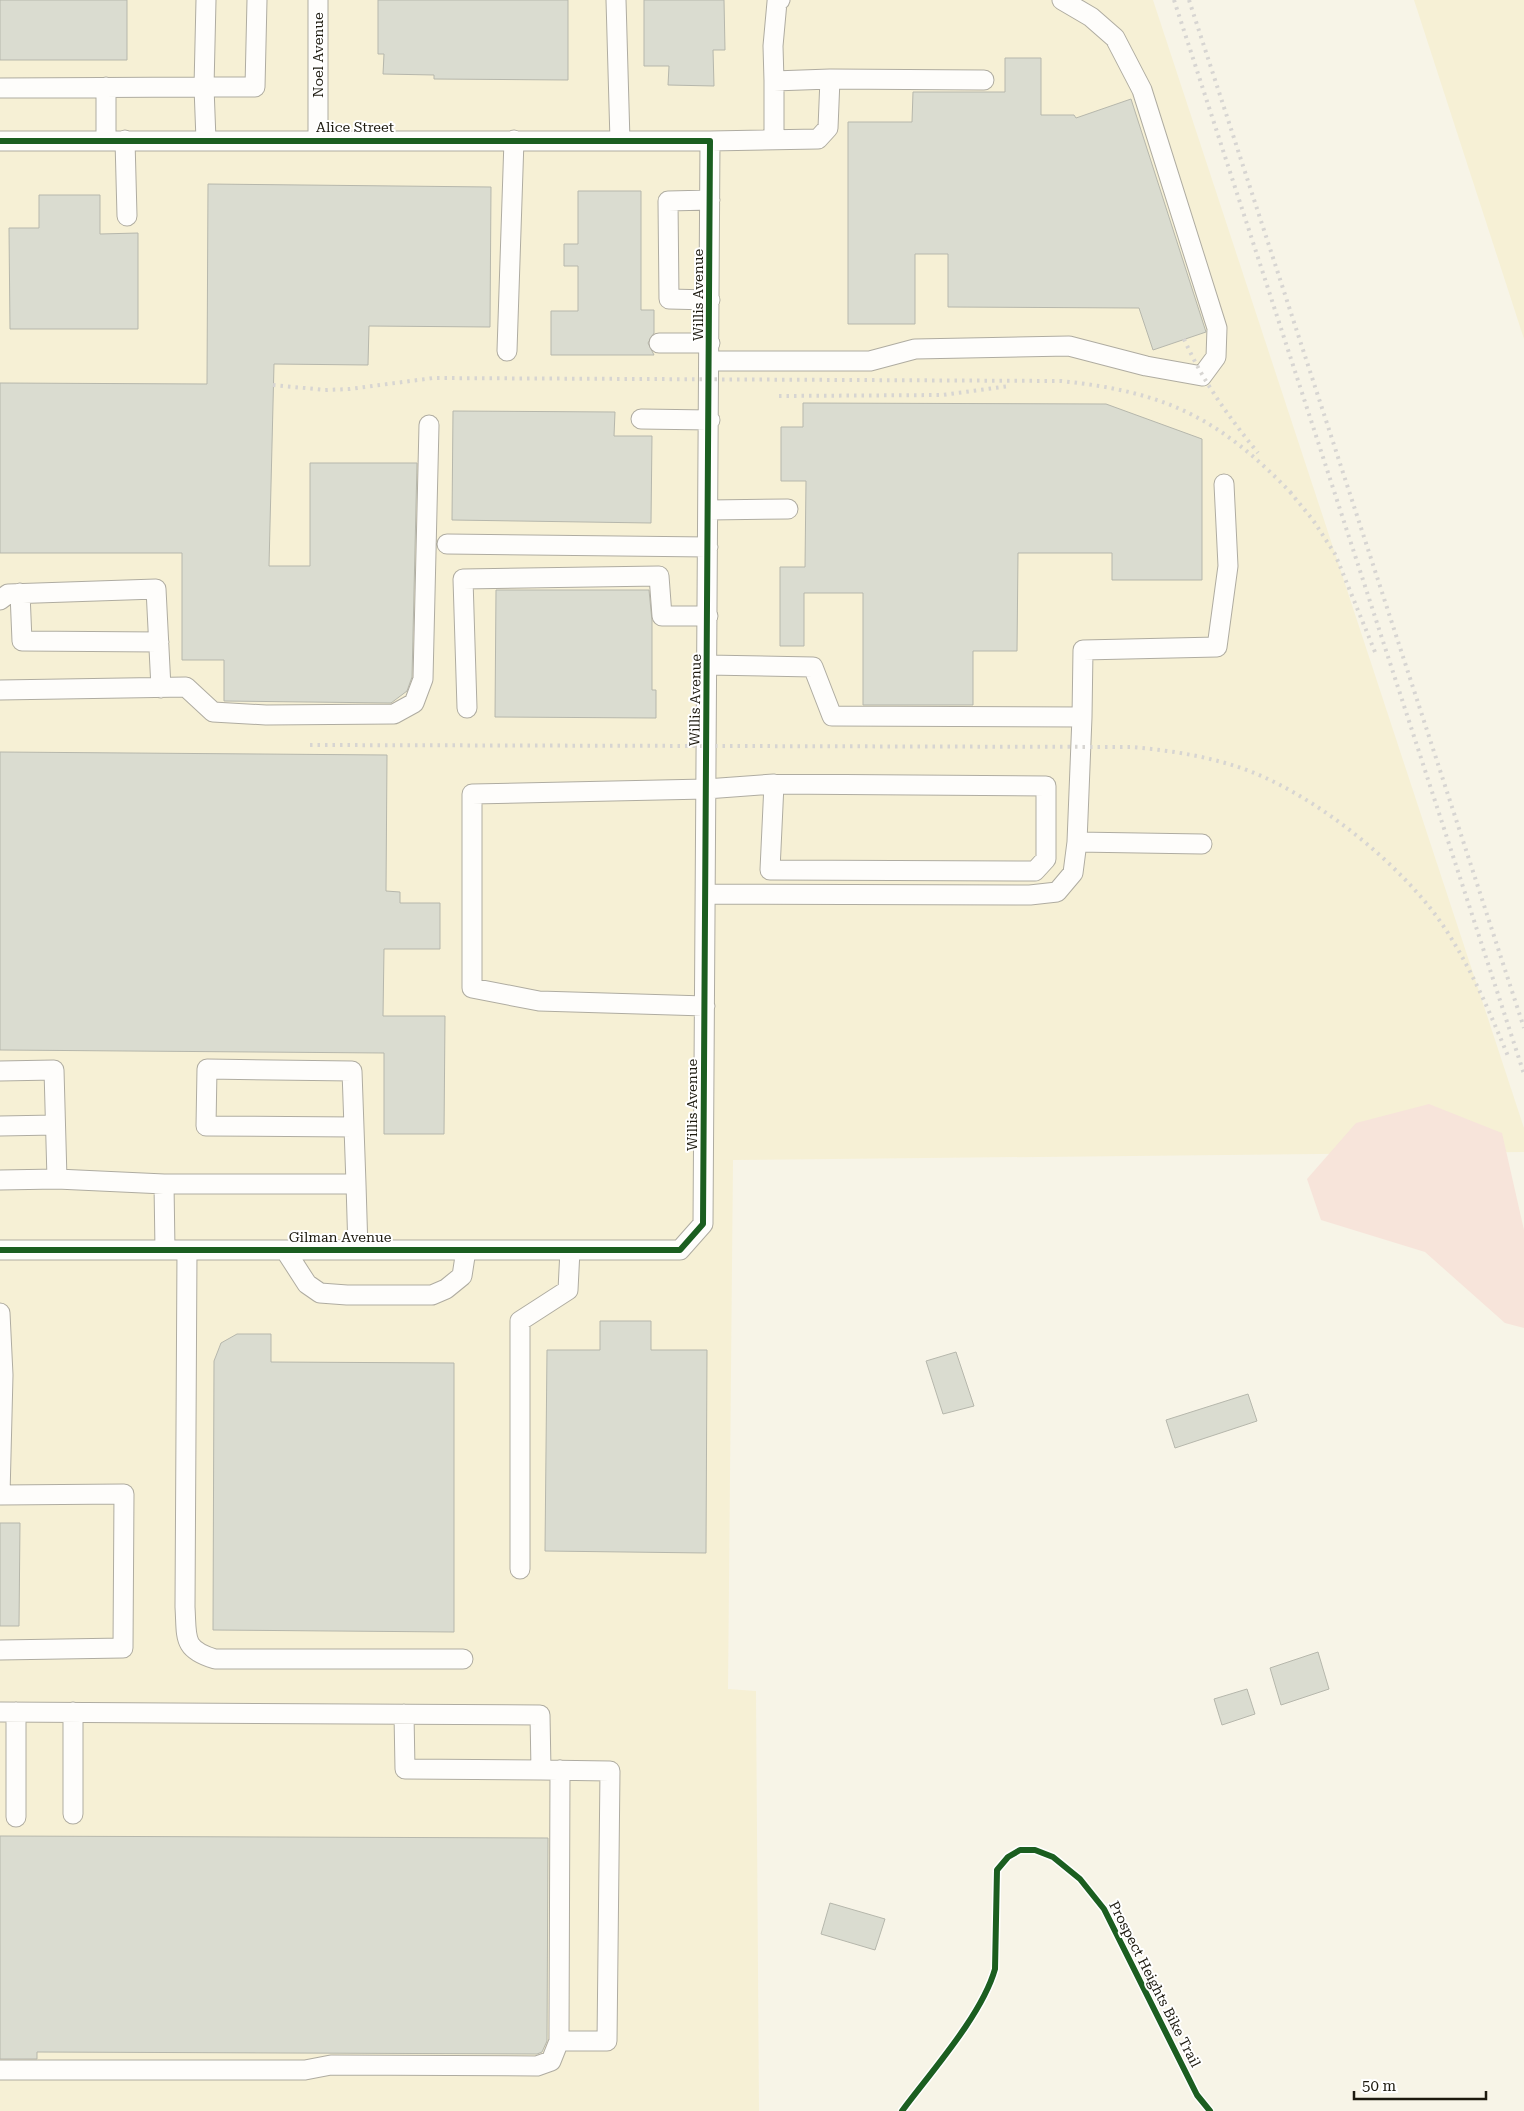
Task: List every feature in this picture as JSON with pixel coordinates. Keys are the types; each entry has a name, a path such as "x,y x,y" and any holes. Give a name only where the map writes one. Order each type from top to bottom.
{"street":[{"path":"206,0 204,87 206,140"},
{"path":"0,88 256,87 257,0"},
{"name":"Noel Avenue","path":"318,0 318,139"},
{"path":"616,0 620,141"},
{"path":"774,140 773,46 778,2 780,0"},
{"path":"659,343 710,352 870,361 915,349 1069,346 1146,366 1202,376 1216,357 1217,328 1142,90 1115,38 1091,17 1062,0"},
{"path":"774,81 830,78 984,80"},
{"name":"Alice Street","path":"0,141 318,139 710,141 818,139 828,128 830,78"},
{"path":"106,87 106,140"},
{"path":"125,140 127,216"},
{"path":"507,351 514,140"},
{"name":"Willis Avenue","path":"680,1250 703,1224 710,420 710,141"},
{"path":"710,200 668,201 669,299 710,300"},
{"path":"641,419 710,420"},
{"path":"0,690 186,687 213,712 266,715 394,714 414,703 423,679 429,425"},
{"path":"705,894 1030,895 1056,892 1073,873 1077,842 1083,650 1217,647 1228,566 1224,484"},
{"path":"709,510 788,509"},
{"path":"447,544 708,547"},
{"path":"467,708 463,579 660,576 662,616 708,616"},
{"path":"0,600 8,594 20,593 156,589 161,688"},
{"path":"20,593 22,641 159,642"},
{"path":"707,665 813,667 832,716 1082,717"},
{"path":"705,1006 539,1001 472,988 472,794 706,788 774,784 1046,786 1046,858 1035,872 770,870 774,784"},
{"path":"1077,842 1202,844"},
{"path":"354,1127 206,1126 207,1069 352,1071 354,1127 356,1184 358,1250"},
{"path":"0,1071 54,1070 57,1179"},
{"path":"0,1126 55,1125"},
{"path":"0,1180 57,1179 164,1184 356,1184"},
{"path":"164,1184 165,1250"},
{"name":"Gilman Avenue","path":"0,1250 680,1250"},
{"path":"187,1250 185,1608 187,1640 196,1653 215,1659 463,1658"},
{"path":"285,1250 307,1284 320,1293 348,1295 432,1295 446,1289 462,1276 466,1250"},
{"path":"520,1569 520,1321 568,1290 570,1250"},
{"path":"0,1313 3,1375 0,1495 124,1494 123,1648 0,1650"},
{"path":"16,1817 8,1712 540,1715 541,1770"},
{"path":"73,1712 73,1814"},
{"path":"404,1714 405,1770 610,1771 607,2041 559,2041"},
{"path":"0,2070 305,2070 331,2066 537,2066 551,2061 559,2041 560,1770"}],"shaded area":[{"path":"0,0 1153,0 1524,1128 1524,1152 733,1160 728,1689 756,1691 759,2111 0,2111"},
{"path":"1414,0 1524,0 1524,339"},
{"path":"1429,1104 1502,1133 1524,1230 1524,1328 1505,1323 1425,1252 1321,1220 1307,1179 1356,1123"}],"building":[{"path":"0,0 127,0 127,60 0,60"},
{"path":"378,0 568,0 568,80 434,79 434,75 383,74 384,54 378,54"},
{"path":"644,0 724,0 725,50 713,50 714,86 668,85 669,66 644,66"},
{"path":"1005,58 1041,58 1041,115 1074,115 1076,118 1131,99 1206,332 1153,350 1139,308 948,307 948,254 915,254 915,324 848,324 848,122 912,122 913,92 1005,92"},
{"path":"208,184 491,187 490,327 369,326 368,365 274,364 269,566 310,566 310,463 417,463 412,677 407,691 391,703 224,701 224,660 182,660 182,553 0,553 0,383 207,384"},
{"path":"578,191 641,191 641,310 654,310 654,333 648,343 654,355 551,355 551,311 578,311 578,266 564,266 564,244 578,244"},
{"path":"39,195 100,195 100,234 138,233 138,329 10,329 9,228 39,228"},
{"path":"803,403 1106,404 1202,439 1202,580 1112,580 1112,553 1018,553 1017,651 973,651 973,705 863,705 863,593 804,593 804,646 780,646 780,567 805,567 806,481 781,481 781,427 803,427"},
{"path":"453,411 615,412 614,436 652,436 651,523 452,520"},
{"path":"496,590 649,590 652,621 652,690 656,690 656,718 495,717"},
{"path":"0,752 387,755 386,891 400,892 400,903 440,903 440,949 384,949 383,1016 445,1016 444,1134 384,1134 384,1053 0,1050"},
{"path":"600,1321 651,1321 651,1350 707,1350 706,1553 545,1551 547,1350 600,1350"},
{"path":"237,1334 271,1334 271,1362 454,1363 454,1632 213,1630 214,1361 221,1343"},
{"path":"956,1352 974,1406 943,1414 926,1361"},
{"path":"1248,1394 1257,1421 1175,1448 1166,1420"},
{"path":"0,1523 20,1523 19,1626 0,1626"},
{"path":"1318,1652 1329,1689 1281,1705 1270,1668"},
{"path":"1247,1689 1255,1714 1222,1725 1214,1699"},
{"path":"0,1836 548,1838 547,2041 542,2052 537,2054 37,2052 37,2059 0,2059"},
{"path":"830,1903 885,1919 875,1950 821,1934"}],"railway":[{"path":"1174,0 1524,1074"},
{"path":"1189,0 1524,1028"},
{"path":"1184,339 1191,355 1217,399 1258,453"},
{"path":"273,385 325,390 350,389 433,378 1061,381 1132,393 1163,402 1190,414 1217,429 1242,448 1295,497"},
{"path":"779,396 942,395 1009,386"},
{"path":"1290,492 1313,520 1335,554 1375,652"},
{"path":"310,745 1131,747 1183,754 1222,762 1264,777 1323,811 1352,832 1406,880 1428,905 1455,945 1480,992 1508,1056"}],"cycle path":[{"path":"0,141 710,141 703,1224 680,1250 0,1250"},
{"name":"Prospect Heights Bike Trail","path":"902,2111 968,2024 988,1987 995,1969 997,1870 1008,1857 1020,1850 1035,1850 1053,1857 1080,1879 1104,1909 1197,2095 1210,2111"}]}
